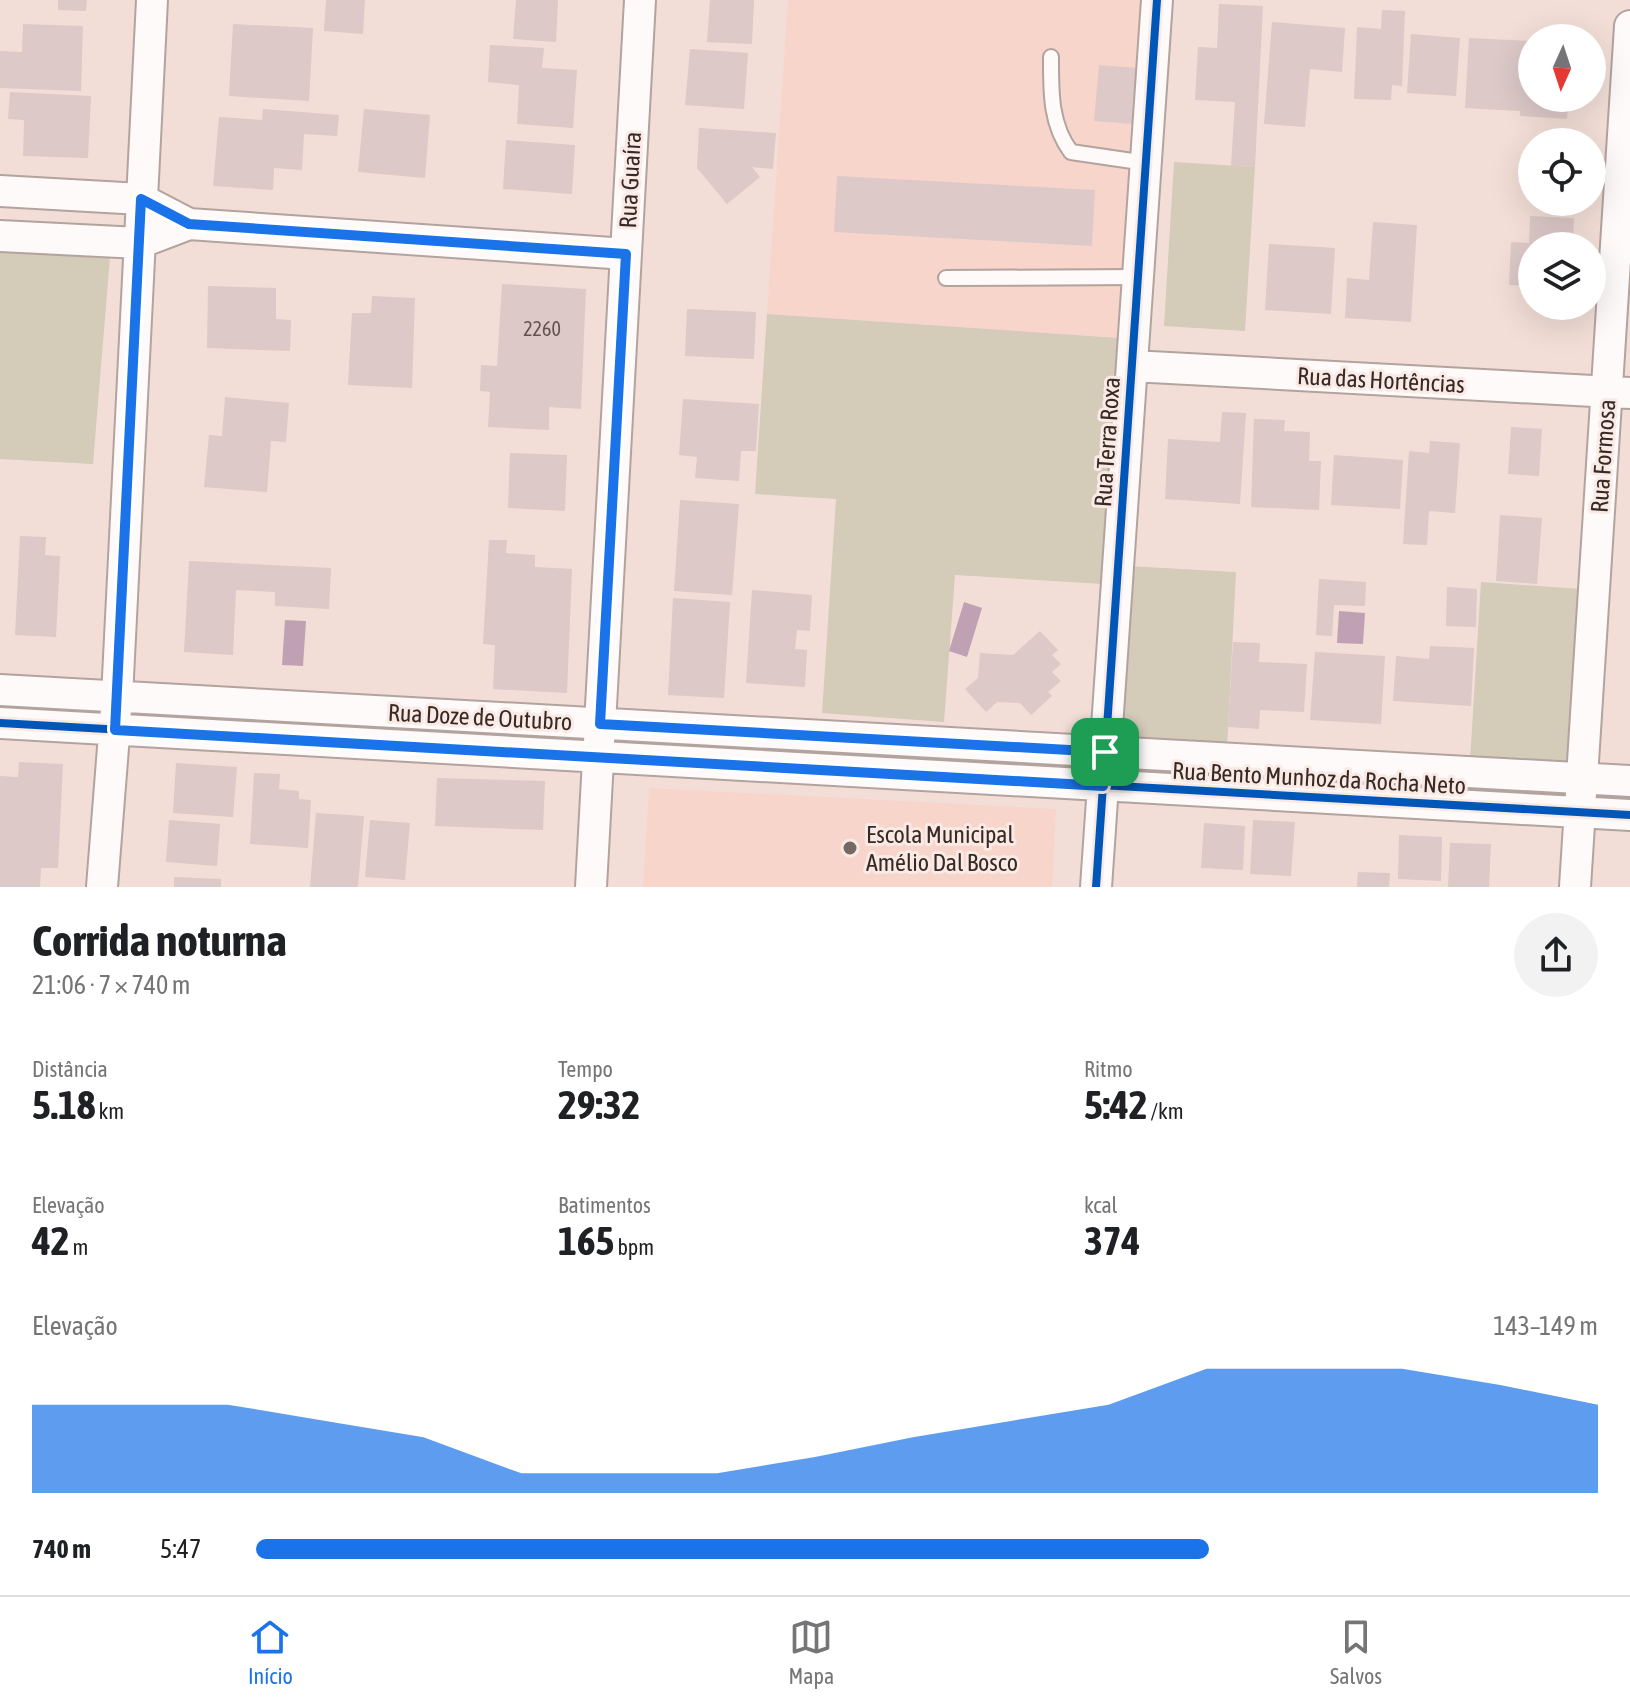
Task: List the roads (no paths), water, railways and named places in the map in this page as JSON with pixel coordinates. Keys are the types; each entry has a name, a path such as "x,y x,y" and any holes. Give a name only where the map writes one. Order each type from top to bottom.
{"street":[{"path":"102,887 117,697 152,0"},
{"name":"Rua Guaíra","path":"591,887 640,0"},
{"name":"Rua Terra Roxa","path":"1096,887 1157,0"},
{"name":"Rua Formosa","path":"1575,887 1618,393 1630,26"},
{"path":"0,191 141,199 189,224 626,254"},
{"path":"0,236 139,243 189,224"},
{"name":"Rua das Hortências","path":"1132,366 1618,393"},
{"name":"Rua Doze de Outubro","path":"0,690 1630,781"},
{"name":"Rua Bento Munhoz da Rocha Neto","path":"0,723 1630,815"}],"lane":[{"path":"1051,57 1051,93 1058,135 1071,152 1146,163"},
{"path":"946,278 1138,277"}],"place":[{"name":"Escola Municipal Amélio Dal Bosco","path":"850,848"}]}
